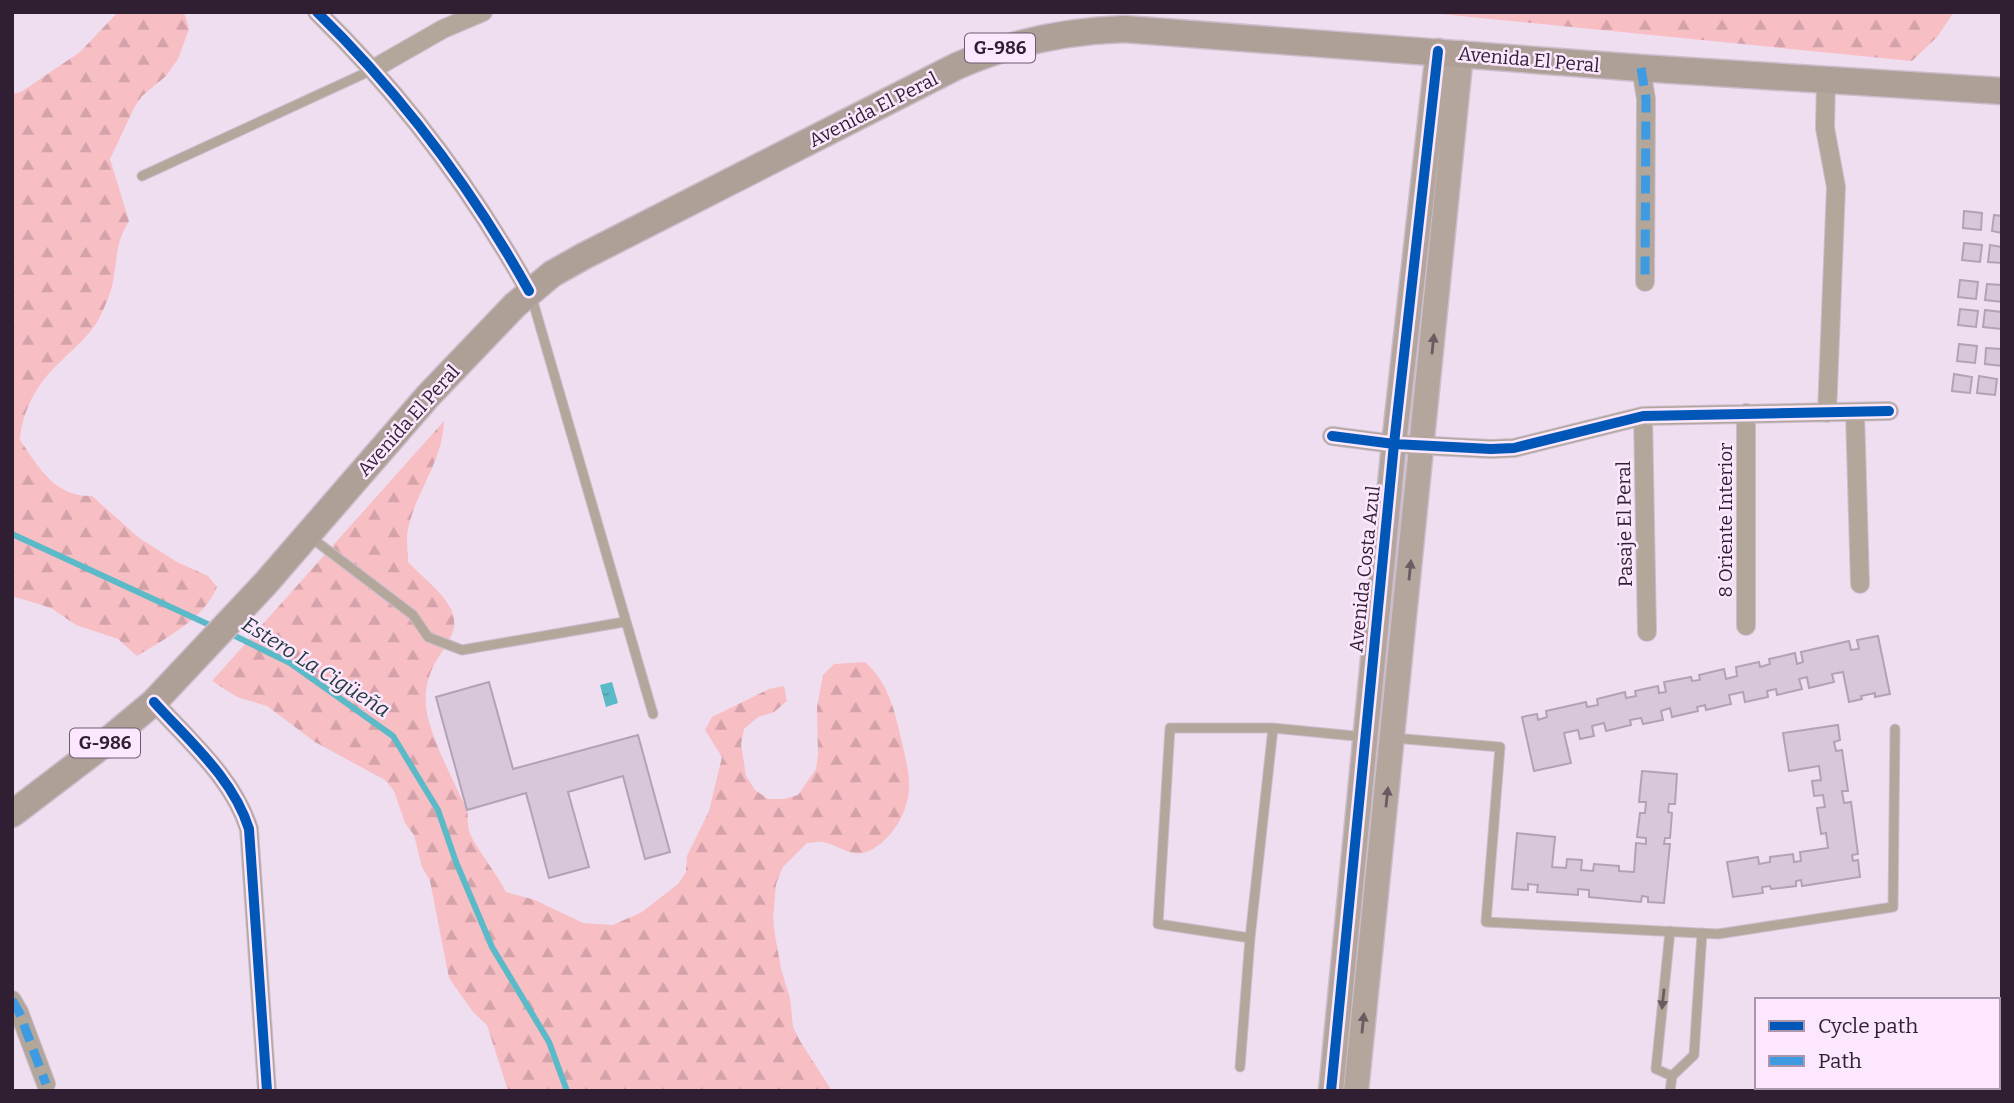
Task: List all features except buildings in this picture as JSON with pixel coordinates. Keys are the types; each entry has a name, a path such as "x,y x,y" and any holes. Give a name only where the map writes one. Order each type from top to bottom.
{"main road":[{"name":"Avenida El Peral","path":"154,702 265,584 428,396 529,291 576,260 957,66 1024,41 1069,32 1124,29 1641,68 2002,91"},
{"name":"G-986","path":"12,814 154,702"}],"street":[{"path":"317,12 409,110 450,164 503,244 529,291"},
{"path":"373,69 443,29 483,12"},
{"path":"1356,1091 1423,445 1450,52"},
{"name":"Avenida Costa Azul","path":"1331,1091 1394,444 1450,52"},
{"path":"1641,68 1646,99 1646,282"},
{"path":"1826,80 1825,128 1836,187 1827,413"},
{"path":"1332,436 1394,444 1514,448 1643,416 1889,411"},
{"name":"8 Oriente Interior","path":"1746,413 1746,626"},
{"path":"1855,413 1860,584"},
{"name":"Pasaje El Peral","path":"1643,416 1647,632"},
{"path":"154,702 228,785 249,828 267,1091"},
{"path":"12,1000 46,1084"}],"lane":[{"path":"142,176 373,69"},
{"path":"529,291 653,714"},
{"path":"307,534 413,615 428,637 462,650 624,622"},
{"path":"1250,938 1158,924 1170,728 1273,728 1365,737"},
{"path":"1240,1067 1250,938 1273,728"},
{"path":"1393,738 1500,747 1486,922 1718,934 1894,907 1895,729"},
{"path":"1670,932 1656,1069 1672,1076"},
{"path":"1670,1091 1672,1076 1694,1055 1702,933"}],"green space":[{"path":"118,12 181,12 185,15 189,29 178,59 166,76 142,96 110,159 129,221 119,243 112,286 106,304 91,330 37,389 27,409 20,440 41,470 58,486 68,492 92,496 139,538 177,562 208,576 217,587 194,618 137,656 118,639 76,625 51,608 12,596 12,94 21,92 80,52"},
{"path":"1421,12 1954,12 1937,37 1912,61"},
{"path":"444,421 439,449 412,515 407,537 408,562 442,596 454,618 453,633 429,678 426,708 439,750 467,811 470,834 506,892 535,900 583,923 613,925 642,912 678,884 686,872 687,856 709,811 722,757 705,730 712,717 769,689 784,686 787,701 774,712 758,717 744,729 741,744 746,776 755,790 768,799 784,799 798,795 816,769 817,707 823,675 834,664 865,662 885,687 896,716 906,759 909,791 904,812 886,839 863,853 851,852 823,842 807,843 783,867 776,884 773,919 781,969 790,998 793,1027 832,1091 508,1091 487,1025 473,1012 449,978 430,881 422,867 414,835 405,823 394,791 385,780 315,742 267,706 237,697 212,681"}],"water":[{"path":"612,682 618,703 606,707 600,685"}],"waterway":[{"name":"Estero La Cigüeña","path":"12,534 214,627"},
{"name":"Estero La Cigüeña","path":"227,632 290,663 393,736 438,810 456,862 492,947 549,1042 567,1091"}],"marked path":[{"path":"1641,68 1646,99 1645,282"},
{"path":"12,1000 46,1084"}],"cycle path":[{"path":"317,12 378,76 433,144 483,215 529,291"},
{"path":"1331,1091 1394,444 1438,51"},
{"path":"1332,436 1394,444 1514,448 1643,416 1889,411"},
{"path":"154,702 221,777 242,810 249,829 267,1091"}]}
